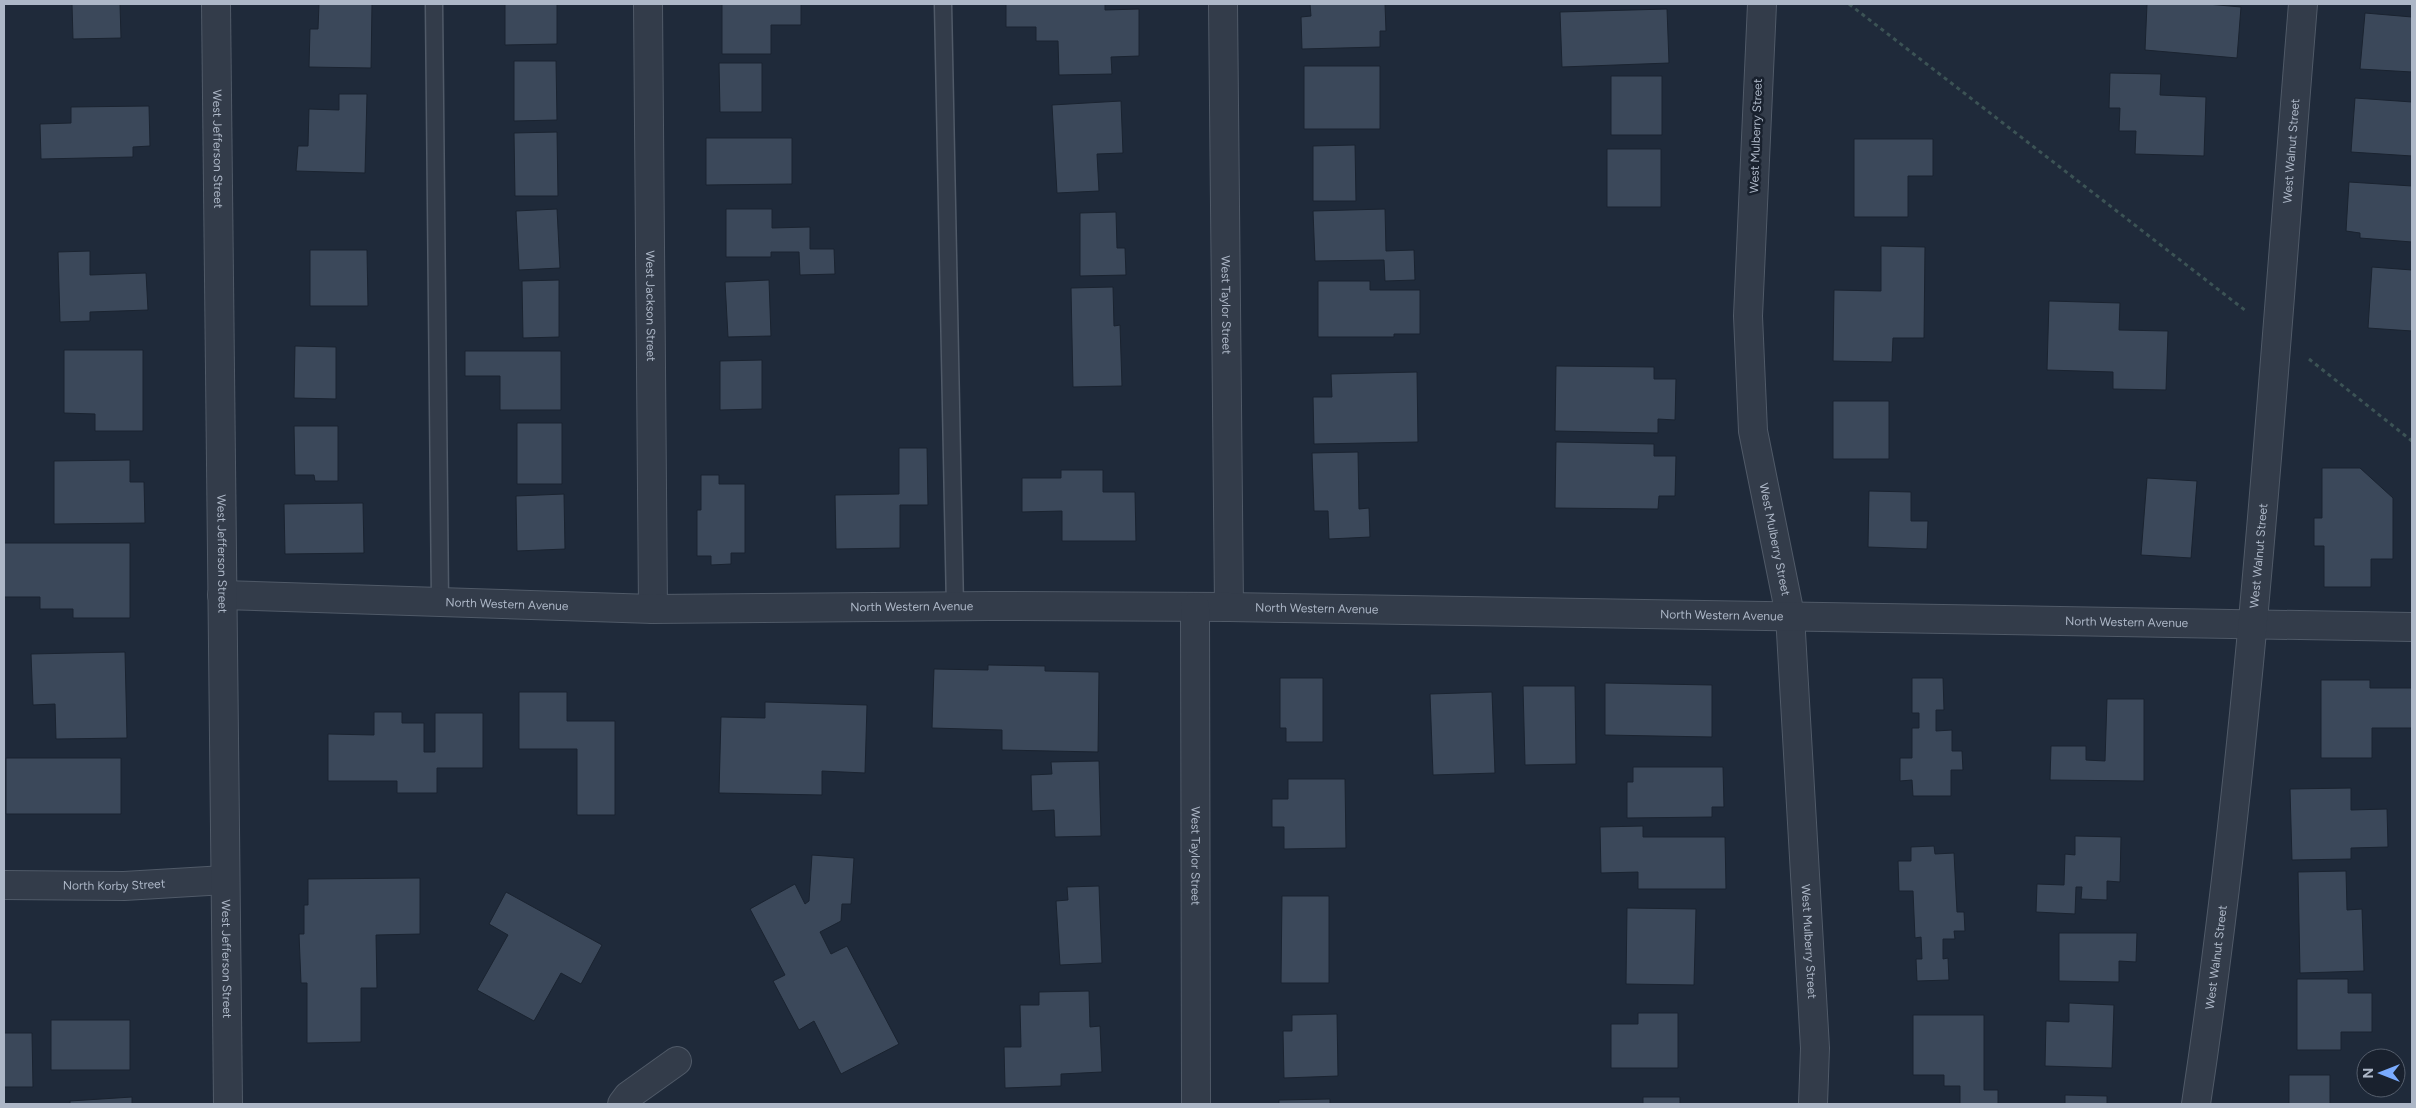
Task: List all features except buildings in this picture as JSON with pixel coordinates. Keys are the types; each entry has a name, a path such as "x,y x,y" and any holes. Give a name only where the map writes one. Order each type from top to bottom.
{"street":[{"name":"West Jefferson Street","path":"216,4 228,1104"},
{"name":"West Jackson Street","path":"648,4 653,609"},
{"name":"West Taylor Street","path":"1223,4 1229,607"},
{"name":"West Mulberry Street","path":"1762,4 1748,316 1753,422 1790,615 1815,1048 1813,1104"},
{"name":"West Walnut Street","path":"2196,1104 2212,999 2253,624 2303,4"},
{"name":"North Western Avenue","path":"222,596 440,601 653,609 955,608 990,606 1229,607 2412,627"},
{"name":"West Taylor Street","path":"1195,607 1196,1104"},
{"name":"North Korby Street","path":"4,885 124,886 225,880"},
{"path":"622,1104 628,1096 677,1061"}],"lane":[{"path":"434,4 440,601"},
{"path":"943,4 955,608"}],"path":[{"path":"1849,4 2412,441"}]}
